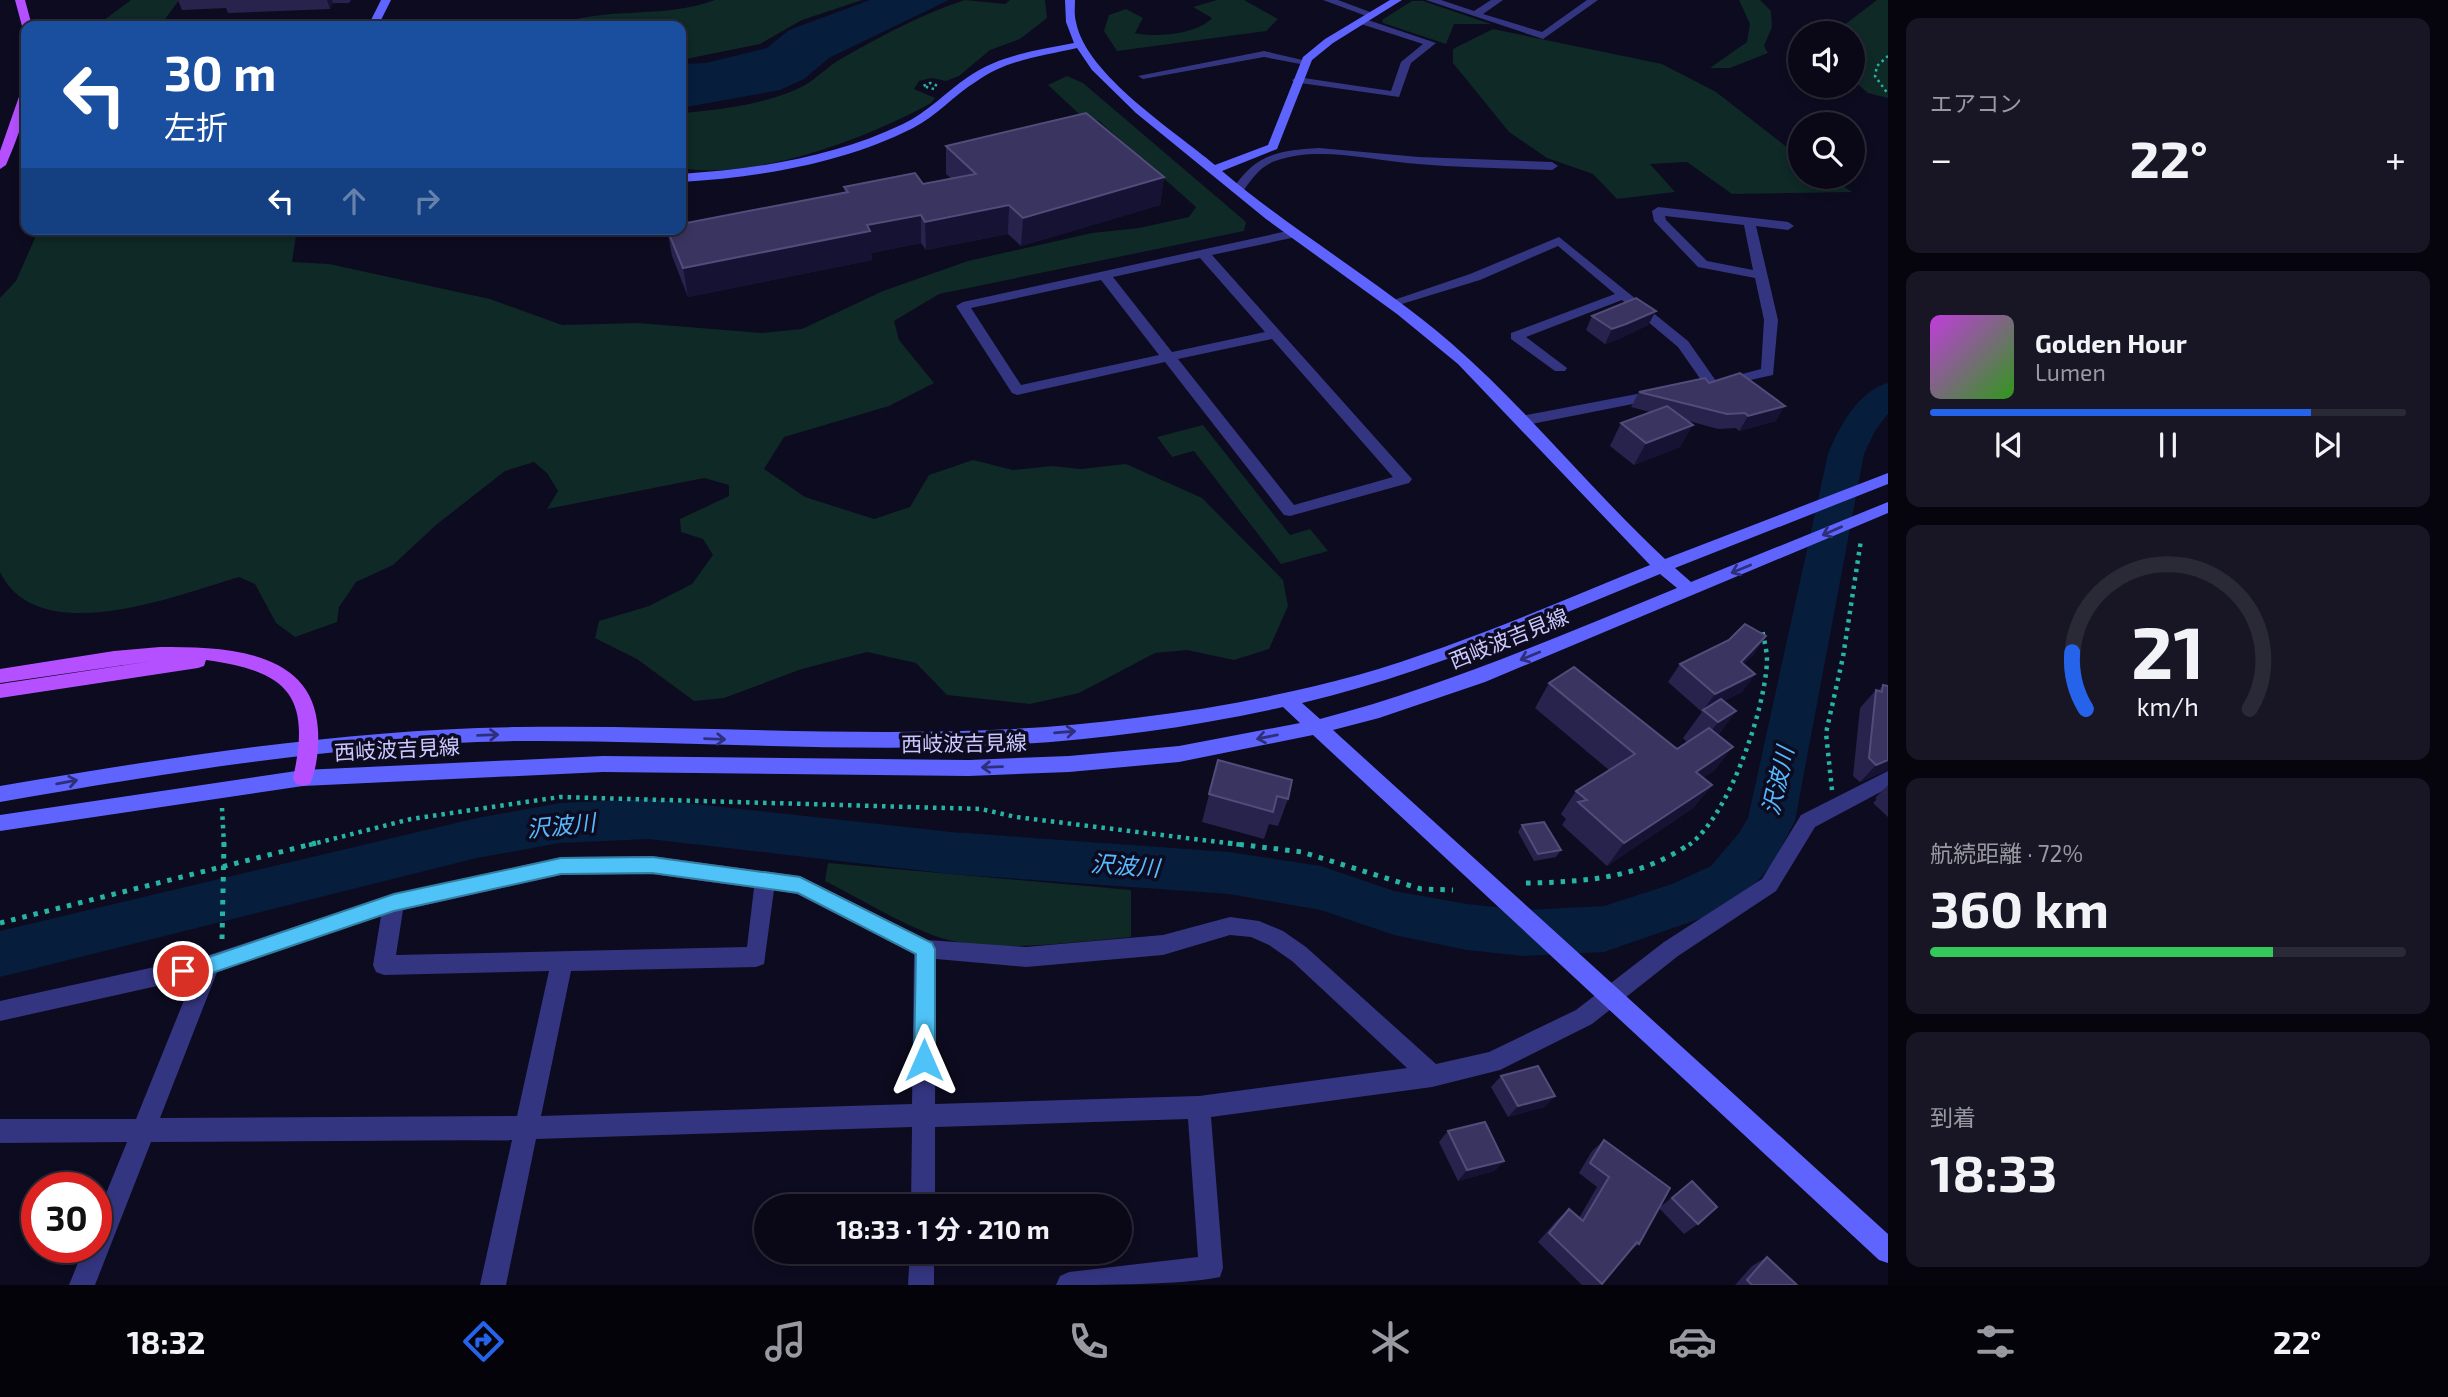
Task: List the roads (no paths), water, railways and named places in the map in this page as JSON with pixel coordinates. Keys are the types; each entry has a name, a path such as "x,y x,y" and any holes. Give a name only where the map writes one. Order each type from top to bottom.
{"main road":[{"path":"20,0 26,21"},
{"path":"376,21 386,0"},
{"path":"1070,0 1071,23 1078,45 1104,76 1237,191 1292,234 1392,303 1465,362 1632,540 1690,590"},
{"path":"1213,170 1273,147 1306,62 1329,41 1397,0"},
{"path":"686,178 774,169 846,151 920,119 974,78 995,66 1078,45"},
{"path":"0,164 21,109"},
{"name":"西岐波吉見線","path":"0,794 189,761 310,745 515,734 728,739 1010,737 1129,726 1286,699 1388,673 1490,637 1888,478"},
{"name":"西岐波吉見線","path":"0,823 303,778 603,764 876,768 1069,764 1179,754 1317,727 1379,711 1479,677 1888,507"},
{"path":"0,676 174,651 229,656 255,662 289,680 300,696 308,719 310,745 303,778"},
{"path":"0,691 229,656"},
{"path":"1286,699 1888,1251"}],"street":[{"path":"1328,0 1373,15"},
{"path":"1431,0 1543,36 1593,0"},
{"path":"1476,15 1498,0"},
{"path":"1297,80 1395,95 1406,62 1431,43 1362,21"},
{"path":"1143,76 1264,54 1306,62"},
{"path":"1237,191 1241,181 1255,167 1276,158 1322,150 1397,160 1552,166"},
{"path":"1760,275 1703,264 1660,221 1658,211 1788,226"},
{"path":"1392,303 1475,277 1559,241 1683,344 1704,386 1768,372 1771,320 1749,221"},
{"path":"1274,334 1017,390 963,306 1292,234"},
{"path":"1105,276 1290,511 1404,479 1204,254"},
{"path":"1560,368 1516,336 1624,295"},
{"path":"1522,421 1672,392"},
{"path":"0,1131 525,1128 1199,1107 1432,1076 1492,1062 1584,1017 1671,949 1769,885 1808,821 1888,779"},
{"path":"0,1011 209,965 394,903 561,866 652,865 800,885 925,949 1026,957 1163,946 1230,926 1252,928 1276,938 1299,954 1432,1076"},
{"path":"394,903 384,965 756,957 765,880"},
{"path":"923,1194 925,949"},
{"path":"493,1285 562,962"},
{"path":"82,1285 209,965"},
{"path":"1069,1285 1211,1268 1199,1107"},
{"path":"922,1264 922,1285"}],"water":[{"path":"870,0 949,0 829,58 804,79 780,90 686,107 686,64 706,63 767,48 789,30"}],"waterway":[{"name":"沢波川","path":"0,954 477,838 560,823 649,819 951,853 1229,873 1321,888 1394,913 1467,927 1524,933 1604,929 1685,902 1728,881 1756,848 1771,821 1846,454 1863,421 1888,394"}]}
